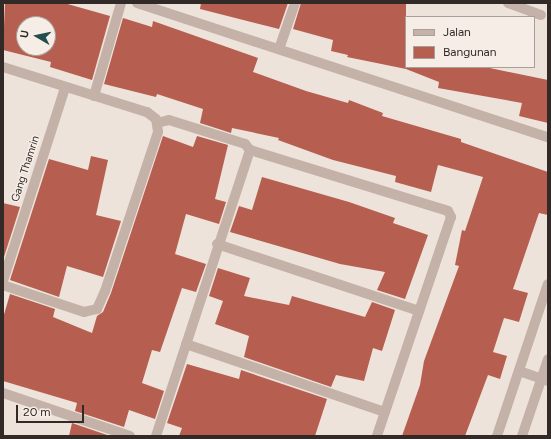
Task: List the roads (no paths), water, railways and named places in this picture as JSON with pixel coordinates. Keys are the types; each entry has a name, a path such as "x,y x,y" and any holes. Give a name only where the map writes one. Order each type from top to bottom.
{"street":[{"path":"94,96 121,3"},
{"path":"137,3 548,137"},
{"path":"279,49 295,3"},
{"path":"508,3 542,16"},
{"path":"3,67 65,88 147,112 157,123 155,140 106,291 97,309 84,312 3,285"},
{"name":"Gang Thamrin","path":"3,281 65,88"},
{"path":"157,123 169,120 245,144 250,150 448,211 450,217 377,436"},
{"path":"156,436 217,244 250,150"},
{"path":"217,244 419,311"},
{"path":"497,436 548,284"},
{"path":"186,344 385,412"},
{"path":"522,436 545,380 548,359"},
{"path":"519,371 545,380"},
{"path":"3,393 130,436"}]}
